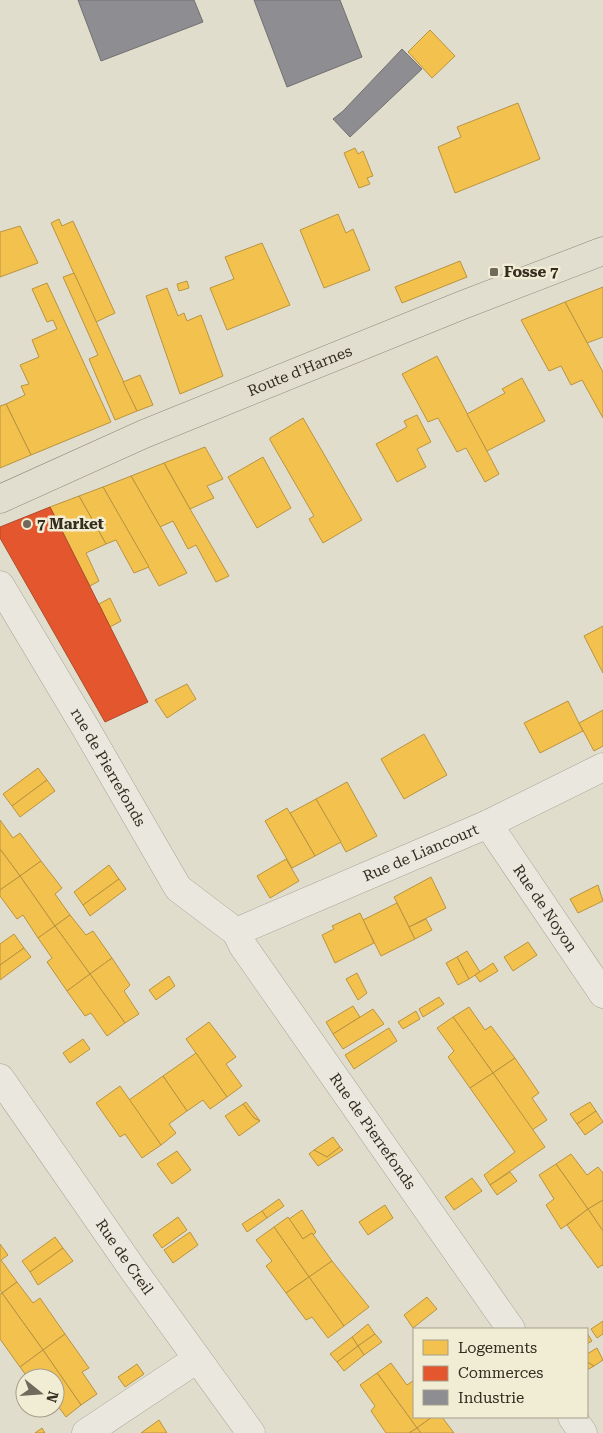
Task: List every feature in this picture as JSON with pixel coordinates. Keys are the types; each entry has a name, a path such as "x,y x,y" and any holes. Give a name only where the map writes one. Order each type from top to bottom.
{"main road":[{"name":"Route d'Harnes","path":"0,499 144,434 460,306 603,251"}],"street":[{"name":"rue de Pierrefonds","path":"0,585 178,888 236,932"},
{"name":"Rue de Liancourt","path":"236,932 488,824 603,767"},
{"name":"Rue de Noyon","path":"488,824 603,994"},
{"name":"Rue de Pierrefonds","path":"236,932 249,954 510,1328"},
{"name":"Rue de Creil","path":"0,1078 22,1112 251,1433"},
{"path":"86,1433 197,1359"},
{"path":"573,1418 583,1433"}],"building: Logements":[{"path":"430,30 455,56 432,78 408,52"},
{"path":"518,103 540,159 455,193 438,147 461,137 457,127"},
{"path":"355,148 358,154 363,151 373,176 367,178 370,184 359,188 344,153"},
{"path":"338,214 346,233 353,229 370,270 324,288 300,230"},
{"path":"59,219 62,226 73,221 115,313 96,322 51,223"},
{"path":"20,226 38,263 0,277 0,232"},
{"path":"262,243 290,305 227,330 210,288 234,279 225,257"},
{"path":"460,261 467,277 402,303 395,287"},
{"path":"74,273 137,411 115,420 89,359 98,355 63,277"},
{"path":"187,281 189,288 179,291 177,284"},
{"path":"47,283 111,422 31,455 6,404 25,395 21,386 29,384 20,365 39,357 32,340 57,329 53,320 47,322 32,289"},
{"path":"603,287 603,337 587,343 565,302"},
{"path":"167,288 178,316 184,313 187,321 201,315 223,376 180,394 146,296"},
{"path":"565,302 603,372 603,418 582,380 571,385 561,366 549,371 521,320"},
{"path":"437,356 499,474 485,482 466,448 457,452 438,418 428,422 402,374"},
{"path":"140,375 153,405 137,411 123,382"},
{"path":"522,378 545,421 487,451 467,414 505,393 502,389"},
{"path":"6,404 31,455 0,468 0,406"},
{"path":"417,415 431,442 417,449 426,467 397,482 376,444 407,427 404,421"},
{"path":"303,418 362,520 323,543 309,519 314,516 270,440 270,438"},
{"path":"205,447 223,479 207,486 214,498 190,509 164,463"},
{"path":"263,457 291,508 257,528 228,477"},
{"path":"164,463 229,576 216,582 196,545 188,549 173,521 160,527 131,476"},
{"path":"131,476 187,573 159,586 103,487"},
{"path":"103,487 149,567 134,573 116,540 106,544 79,496"},
{"path":"79,496 106,544 86,553 99,581 90,586 50,507"},
{"path":"110,598 121,621 110,627 99,604"},
{"path":"603,626 603,673 584,636"},
{"path":"187,684 196,699 167,718 155,700"},
{"path":"568,701 583,731 540,753 524,723"},
{"path":"603,710 603,746 594,751 579,723"},
{"path":"424,734 447,775 404,799 381,759"},
{"path":"38,768 47,780 12,806 3,794"},
{"path":"47,780 55,791 20,817 12,806"},
{"path":"347,782 377,836 346,852 316,799"},
{"path":"316,799 341,842 315,856 290,813"},
{"path":"287,808 315,856 292,868 265,821"},
{"path":"0,820 13,838 20,833 41,861 20,876 0,849"},
{"path":"0,849 20,876 0,890"},
{"path":"286,859 299,881 270,898 257,876"},
{"path":"41,861 62,888 55,894 70,915 55,926 20,876"},
{"path":"109,865 119,879 83,905 74,892"},
{"path":"20,876 55,926 38,938 23,915 17,919 0,896 0,890"},
{"path":"431,877 446,908 409,927 394,897"},
{"path":"119,879 126,889 90,916 83,905"},
{"path":"598,885 603,901 578,913 570,899"},
{"path":"397,903 415,939 381,956 363,920"},
{"path":"360,913 374,943 335,963 322,935 334,929 332,926"},
{"path":"70,915 86,935 93,931 112,958 90,974 55,926"},
{"path":"426,919 432,930 415,939 409,927"},
{"path":"55,926 90,974 67,991 47,962 52,958 38,938"},
{"path":"14,934 24,948 0,965 0,944"},
{"path":"528,942 537,955 513,971 504,957"},
{"path":"24,948 31,957 0,980 0,965"},
{"path":"467,951 480,972 469,979 457,957"},
{"path":"457,957 469,979 458,985 446,963"},
{"path":"112,958 130,985 124,991 139,1014 125,1023 90,974"},
{"path":"493,963 498,971 480,982 475,975"},
{"path":"357,973 367,993 358,1000 346,979"},
{"path":"90,974 125,1023 107,1036 91,1013 85,1016 67,991"},
{"path":"169,976 175,986 156,1000 149,990"},
{"path":"439,997 444,1004 423,1017 419,1009"},
{"path":"353,1006 360,1017 333,1034 326,1022"},
{"path":"469,1007 485,1030 491,1026 515,1058 493,1073 453,1017"},
{"path":"373,1009 384,1024 343,1049 333,1034"},
{"path":"416,1011 420,1019 403,1029 398,1022"},
{"path":"453,1017 493,1073 470,1088 448,1057 454,1051 437,1028"},
{"path":"209,1022 236,1057 226,1064 242,1086 227,1097 186,1039"},
{"path":"389,1028 397,1041 354,1069 345,1055"},
{"path":"83,1039 90,1049 70,1063 63,1053"},
{"path":"196,1053 227,1097 210,1109 203,1100 187,1111 163,1076"},
{"path":"515,1058 539,1093 532,1098 547,1120 532,1130 493,1073"},
{"path":"493,1073 545,1147 490,1185 484,1175 515,1152 470,1088"},
{"path":"163,1076 187,1111 169,1124 176,1133 161,1145 129,1100"},
{"path":"120,1086 161,1145 142,1158 125,1134 120,1137 96,1103"},
{"path":"246,1102 260,1121 254,1118 243,1104"},
{"path":"590,1102 596,1111 577,1124 570,1114"},
{"path":"243,1104 254,1118 260,1121 239,1136 225,1116"},
{"path":"596,1111 603,1122 585,1135 577,1124"},
{"path":"333,1137 340,1147 327,1157 314,1150"},
{"path":"340,1147 343,1150 318,1166 309,1154 314,1150 327,1157"},
{"path":"177,1151 191,1170 172,1184 157,1164"},
{"path":"571,1154 587,1175 598,1167 603,1173 603,1200 588,1209 556,1164"},
{"path":"556,1164 588,1209 561,1229 546,1205 554,1199 539,1175"},
{"path":"510,1172 517,1181 497,1195 490,1185"},
{"path":"472,1178 482,1191 454,1210 445,1197"},
{"path":"279,1199 284,1206 267,1218 262,1211"},
{"path":"603,1200 603,1231 588,1209"},
{"path":"385,1205 393,1218 368,1235 359,1222"},
{"path":"588,1209 603,1231 603,1266 598,1268 567,1225"},
{"path":"302,1210 316,1232 303,1239 289,1219"},
{"path":"262,1211 267,1218 247,1232 242,1224"},
{"path":"178,1217 187,1230 162,1248 153,1235"},
{"path":"288,1217 303,1239 312,1233 332,1261 309,1277 274,1227"},
{"path":"274,1227 309,1277 286,1293 266,1266 272,1261 256,1240"},
{"path":"190,1232 198,1245 173,1263 164,1250"},
{"path":"55,1237 63,1248 30,1272 22,1261"},
{"path":"0,1244 8,1255 1,1260 17,1282 2,1293 0,1290"},
{"path":"63,1248 73,1261 38,1285 30,1272"},
{"path":"332,1261 369,1307 344,1326 309,1277"},
{"path":"309,1277 344,1326 328,1338 312,1317 306,1320 286,1293"},
{"path":"17,1282 33,1303 40,1298 65,1334 43,1350 2,1293"},
{"path":"2,1293 43,1350 20,1367 0,1339 0,1294"},
{"path":"427,1297 437,1309 413,1328 404,1315"},
{"path":"603,1321 603,1334 597,1338 591,1329"},
{"path":"368,1324 375,1334 358,1346 352,1337"},
{"path":"65,1334 89,1368 82,1372 97,1394 81,1405 65,1382 65,1368 55,1368 43,1350"},
{"path":"375,1334 382,1342 364,1355 358,1346"},
{"path":"588,1335 592,1341 588,1343"},
{"path":"352,1337 358,1346 337,1362 330,1354"},
{"path":"358,1346 364,1355 344,1371 337,1362"},
{"path":"597,1348 603,1360 594,1366 588,1363 588,1353"},
{"path":"43,1350 55,1368 21,1368"},
{"path":"391,1363 407,1385 413,1381 413,1418 431,1418 417,1428 377,1373"},
{"path":"588,1363 594,1366 588,1369"},
{"path":"137,1364 144,1374 125,1387 118,1377"},
{"path":"377,1373 417,1428 409,1433 386,1433 371,1411 375,1406 360,1385"},
{"path":"65,1382 81,1405 66,1417 65,1416"},
{"path":"431,1418 443,1418 454,1433 421,1433 417,1428"},
{"path":"159,1420 167,1433 141,1433"},
{"path":"42,1428 45,1433 35,1433"},
{"path":"417,1428 421,1433 409,1433"}],"building: Commerces":[{"path":"50,507 148,702 105,722 0,538 0,527"}],"building: Industrie":[{"path":"78,0 194,0 203,22 101,61"},
{"path":"254,0 340,0 362,57 287,87"},
{"path":"402,49 422,69 350,137 333,119 343,111"}],"place":[{"name":"Fosse 7","path":"494,272"},
{"name":"7 Market","path":"27,524"}]}
